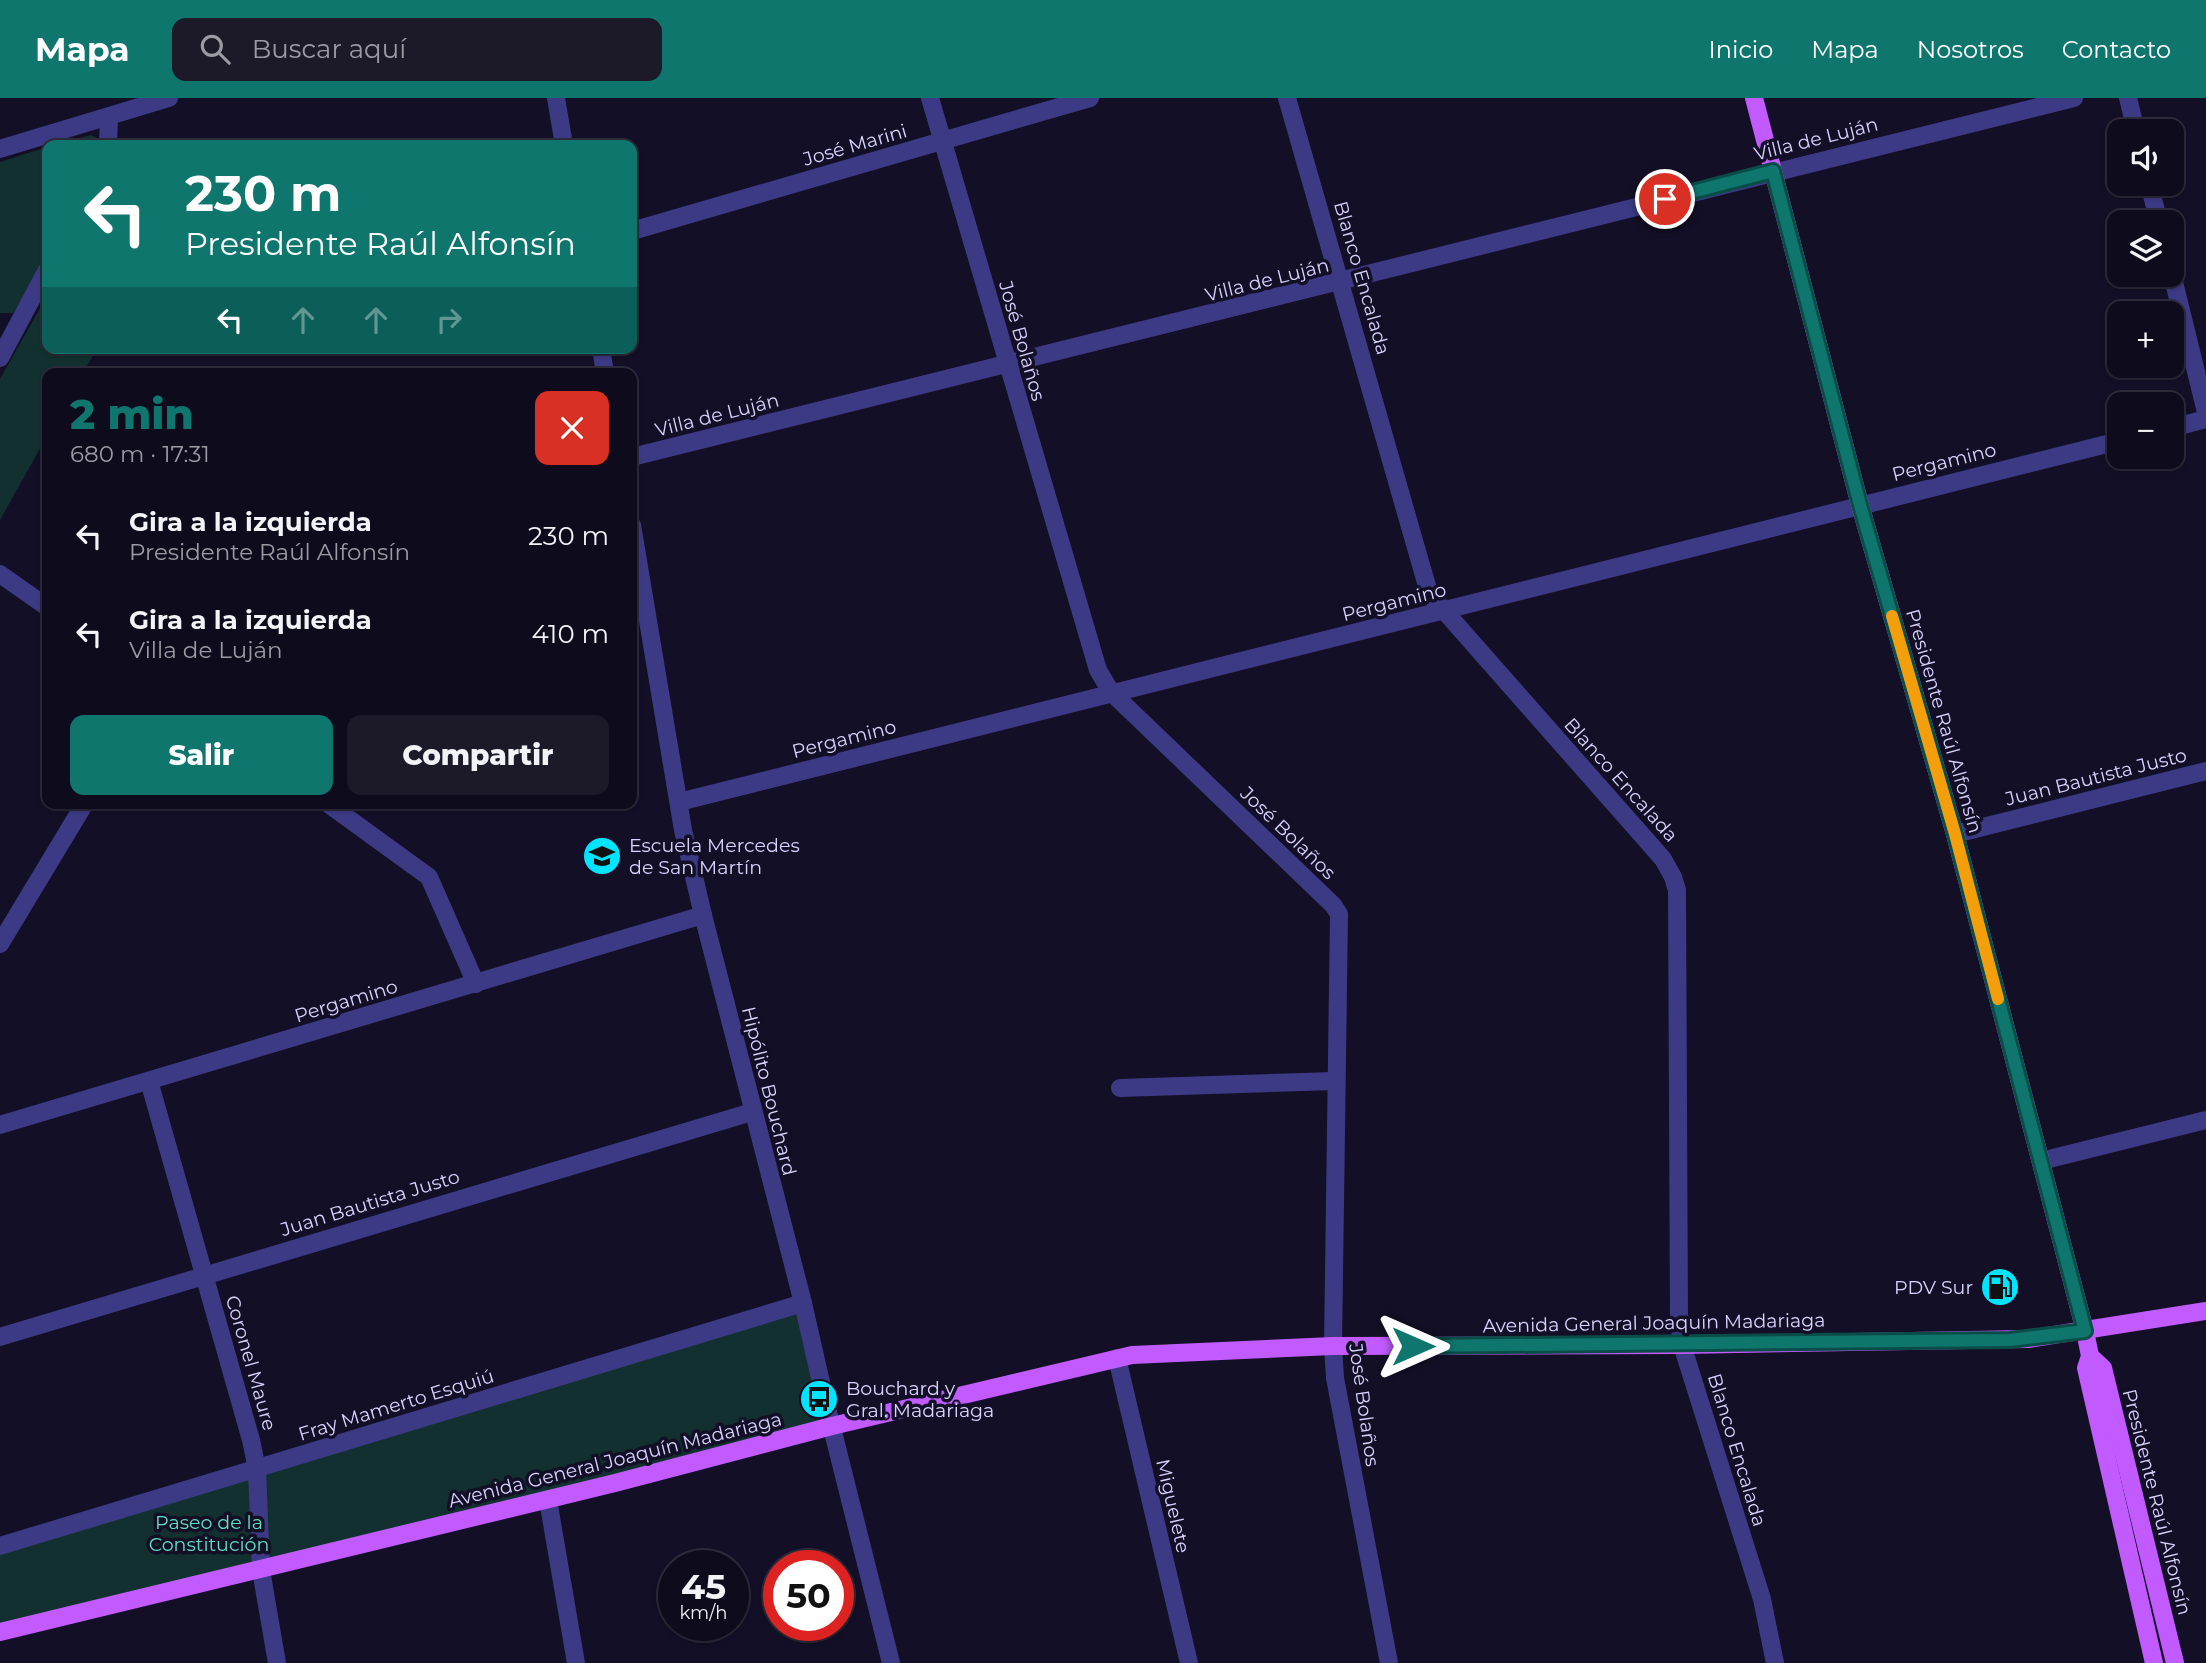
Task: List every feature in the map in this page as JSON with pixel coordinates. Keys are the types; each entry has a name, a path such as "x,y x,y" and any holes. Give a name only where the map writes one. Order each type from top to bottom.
{"main road":[{"name":"Presidente Raúl Alfonsín","path":"1754,98 1860,505 1955,834 2085,1331 2090,1356 2086,1368 2154,1663"},
{"name":"Avenida General Joaquín Madariaga","path":"0,1632 548,1500 832,1426 1132,1355 1333,1346 2010,1340 2206,1311"},
{"name":"Presidente Raúl Alfonsín","path":"2090,1356 2103,1368 2175,1663"}],"street":[{"path":"0,149 109,117 145,102 169,98"},
{"path":"556,98 564,140"},
{"name":"José Bolaños","path":"930,98 1098,670 1111,692 1333,905 1339,914 1335,1081 1335,1378 1389,1663"},
{"name":"José Marini","path":"637,230 1090,98"},
{"name":"Blanco Encalada","path":"1287,98 1342,282 1427,586 1443,612 1663,859 1673,877 1676,890 1679,1306 1682,1345 1762,1599 1775,1663"},
{"name":"Villa de Luján","path":"637,456 1007,366 1773,171 2074,98"},
{"path":"2128,98 2133,119"},
{"path":"108,140 109,117"},
{"path":"0,358 42,279"},
{"path":"2175,287 2206,412"},
{"path":"0,319 16,328"},
{"path":"2184,425 2206,419"},
{"name":"Pergamino","path":"679,802 2107,444"},
{"name":"Hipólito Bouchard","path":"637,554 679,802 703,915 803,1303 891,1663"},
{"path":"0,574 42,603"},
{"name":"Juan Bautista Justo","path":"1955,834 2206,771"},
{"path":"0,944 81,809"},
{"path":"335,809 429,877 476,984"},
{"name":"Pergamino","path":"0,1125 703,915"},
{"name":"Coronel Maure","path":"149,1081 251,1440 257,1469 261,1570 277,1663"},
{"path":"1120,1088 1335,1081"},
{"name":"Juan Bautista Justo","path":"0,1336 752,1112"},
{"path":"2041,1161 2206,1120"},
{"name":"Fray Mamerto Esquiú","path":"0,1546 803,1303"},
{"name":"Miguelete","path":"1117,1358 1189,1663"},
{"path":"548,1500 576,1663"}],"green space":[{"path":"91,135 97,140 72,140"},
{"path":"42,149 42,261 13,313 0,313 0,162"},
{"path":"42,305 42,354 94,354 86,368 42,368 42,445 0,520 0,379"},
{"name":"Paseo de la Constitución","path":"803,1303 832,1426 0,1632 0,1546"}],"slow traffic":[{"path":"1892,616 1955,834 1998,999"}],"place":[{"name":"Escuela Mercedes de San Martín","path":"602,856"},
{"name":"PDV Sur","path":"2000,1287"},
{"name":"Bouchard y Gral. Madariaga","path":"819,1399"}],"route":[{"path":"1413,1346 2010,1340 2085,1331 1955,834 1860,505 1773,171 1665,199"}]}
